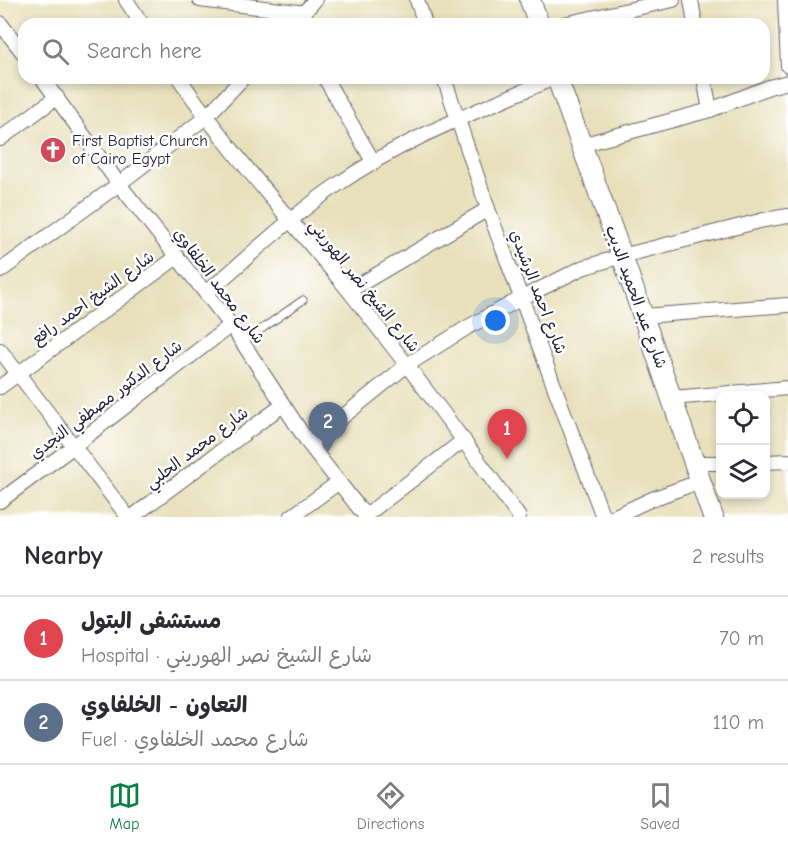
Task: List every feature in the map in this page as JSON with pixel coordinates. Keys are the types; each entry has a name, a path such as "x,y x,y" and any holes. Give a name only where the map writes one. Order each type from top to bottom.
{"street":[{"path":"126,0 138,18"},
{"path":"200,0 305,13"},
{"path":"300,18 315,0"},
{"path":"417,0 423,18"},
{"path":"530,0 537,18"},
{"path":"591,18 673,0"},
{"path":"691,0 694,18"},
{"path":"785,0 788,66"},
{"path":"0,22 18,46"},
{"path":"581,145 710,110 788,82"},
{"name":"شارع محمد الخلفاوي","path":"47,84 119,184 231,325 309,444 365,516"},
{"name":"شارع الشيخ نصر الهوريني","path":"183,84 206,117 349,291 464,440 519,517"},
{"path":"0,271 206,117 237,84"},
{"path":"328,84 374,162"},
{"name":"شارع احمد الرشيدي","path":"446,84 488,208 603,517"},
{"path":"206,293 337,185 419,137 541,84"},
{"name":"شارع عبد الحميد الديب","path":"557,84 622,255 713,517"},
{"path":"705,84 710,110"},
{"path":"0,139 57,97"},
{"path":"349,291 488,208"},
{"path":"309,444 406,365 468,327 582,268 622,255 788,216"},
{"name":"شارع الشيخ احمد رافع","path":"0,387 177,257"},
{"path":"643,316 788,305"},
{"name":"شارع الدكتور مصطفي النجدي","path":"0,501 231,325"},
{"path":"0,350 130,517"},
{"path":"672,398 788,388"},
{"name":"شارع محمد الحلبي","path":"130,517 283,405"},
{"path":"365,516 464,440"},
{"path":"770,462 788,461"},
{"path":"613,517 716,465"},
{"path":"291,517 339,482"}],"lane":[{"path":"243,342 303,300"}],"place":[{"name":"First Baptist Church of Cairo Egypt","path":"53,150"},
{"name":"التعاون - الخلفاوي","path":"328,452"},
{"name":"مستشفى البتول","path":"507,459"}]}
